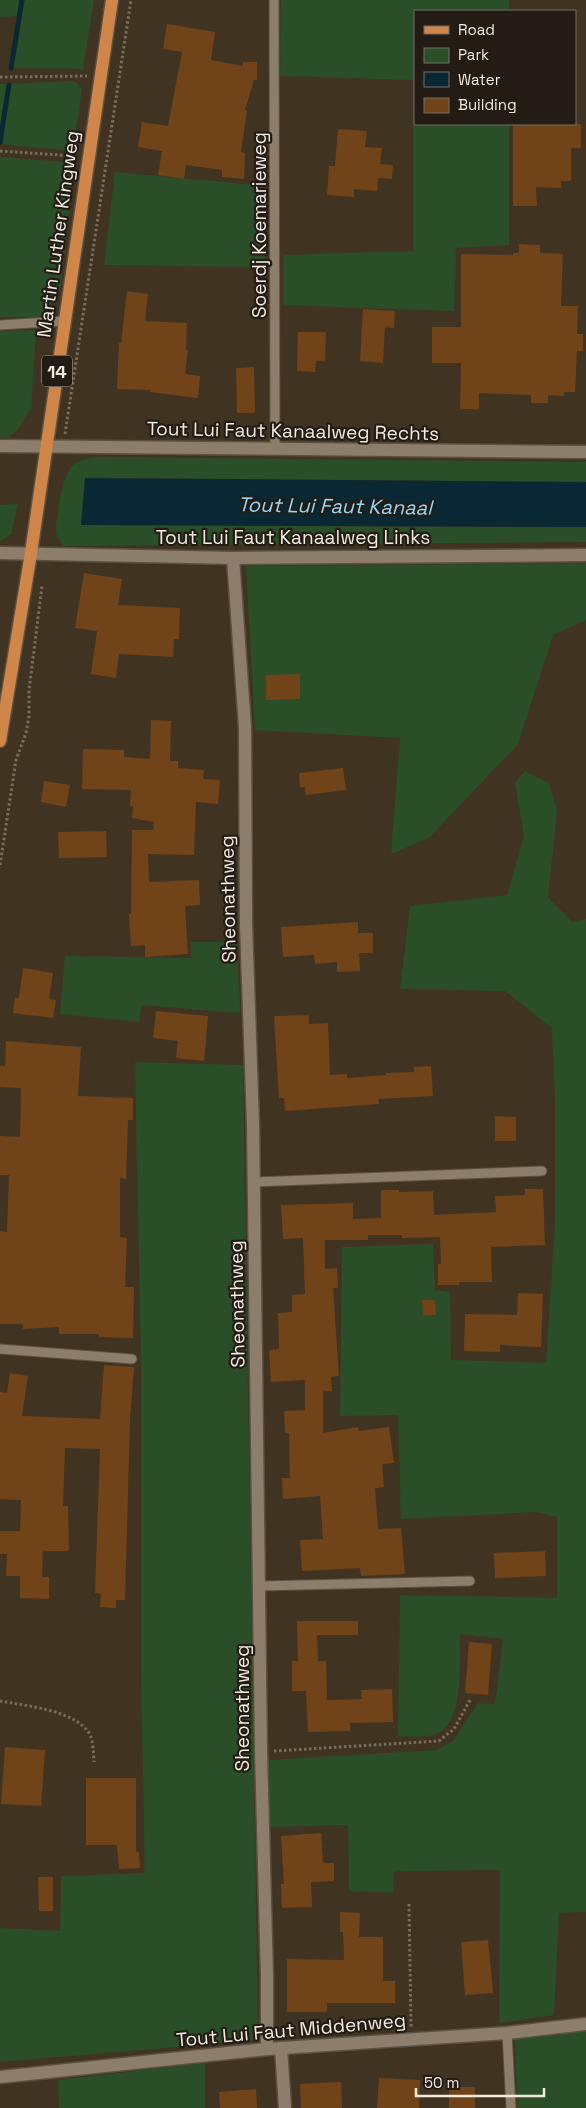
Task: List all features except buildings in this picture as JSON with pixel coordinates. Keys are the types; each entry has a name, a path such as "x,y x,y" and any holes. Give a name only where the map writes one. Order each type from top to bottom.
{"main road":[{"name":"Martin Luther Kingweg","path":"0,741 30,553 112,0"}],"street":[{"name":"Tout Lui Faut Kanaalweg Rechts","path":"0,446 586,452"},
{"name":"Tout Lui Faut Kanaalweg Links","path":"0,553 233,558 586,554"},
{"name":"Sheonathweg","path":"233,558 245,727 246,924 253,1124 261,1752 267,2049"},
{"name":"Tout Lui Faut Middenweg","path":"0,2077 267,2049 411,2040 586,2024"},
{"path":"281,2048 285,2108"}],"lane":[{"name":"Soerdj Koemarieweg","path":"274,0 276,450"},
{"path":"0,325 64,321"},
{"path":"253,1182 542,1171"},
{"path":"0,1349 132,1359"},
{"path":"260,1586 470,1581"},
{"path":"507,2032 511,2108"}],"path":[{"path":"0,77 101,76"},
{"path":"0,151 88,157"},
{"path":"261,1752 439,1741 454,1729 470,1700"},
{"path":"0,1701 53,1711 86,1729 93,1742 94,1762"},
{"path":"409,1904 411,2040"}],"green space":[{"path":"0,0 94,0 83,69 11,68 19,16 0,17"},
{"path":"281,0 509,0 509,10 414,10 414,125 509,125 509,245 456,248 454,311 283,305 283,255 413,251 413,80 280,76"},
{"path":"74,81 82,88 73,151 0,144 0,84"},
{"path":"0,157 75,163 60,291 41,317 0,317"},
{"path":"115,172 266,186 265,267 104,265"},
{"path":"36,330 31,408 19,428 8,438 0,437 0,331"},
{"path":"99,457 586,462 586,482 85,478 82,525 586,527 586,542 63,546 56,533 56,526 60,497 69,470 79,461"},
{"path":"18,504 11,534 0,541 0,505"},
{"path":"586,563 586,620 553,635 518,744 429,838 391,854 400,738 255,730 246,566"},
{"path":"525,771 549,783 557,811 548,897 572,922 586,919 586,1912 559,1913 554,2015 499,2023 500,1870 394,1871 393,1893 349,1891 348,1825 269,1827 268,1760 437,1750 454,1740 478,1703 495,1704 503,1639 460,1634 460,1675 456,1706 451,1719 444,1729 433,1735 420,1737 398,1736 400,1595 557,1598 557,1517 537,1512 401,1519 398,1415 340,1416 342,1247 433,1244 435,1290 450,1292 451,1360 546,1363 555,1222 555,1101 552,1028 505,991 400,989 410,906 507,895 524,836 515,783"},
{"path":"191,942 237,942 240,1013 142,1005 139,1022 60,1014 65,956 191,958"},
{"path":"135,1062 243,1065 258,2040 0,2062 0,1928 60,1931 61,1876 145,1873 141,1674 141,1363"},
{"path":"586,2031 586,2108 517,2108 515,2038"},
{"path":"205,2063 205,2108 59,2108 58,2080"}],"water":[{"name":"Tout Lui Faut Kanaal","path":"85,478 586,482 586,527 81,525"}],"waterway":[{"path":"11,68 22,0"},
{"path":"0,142 9,85"}]}
